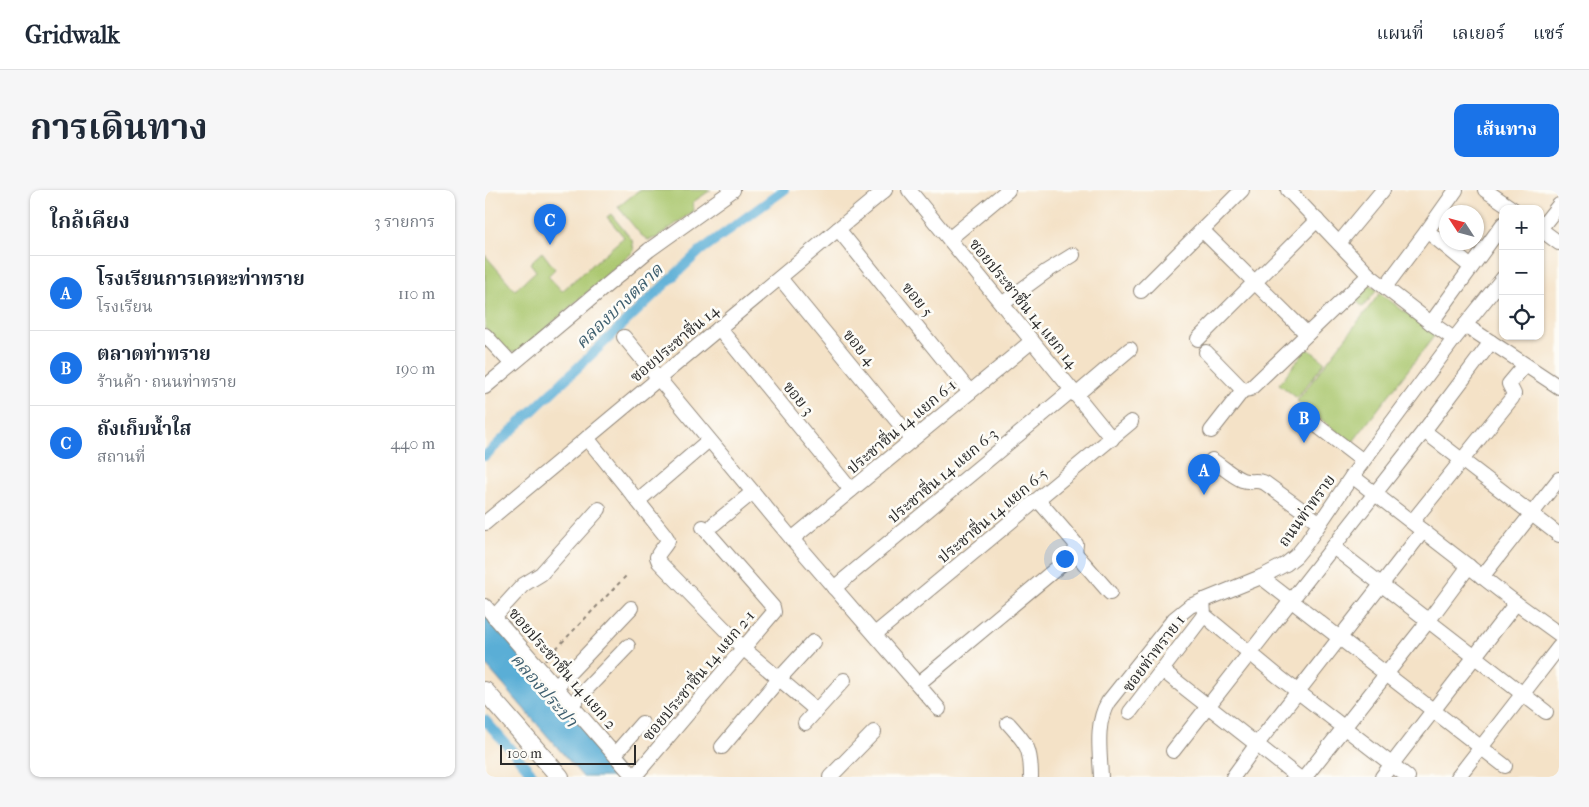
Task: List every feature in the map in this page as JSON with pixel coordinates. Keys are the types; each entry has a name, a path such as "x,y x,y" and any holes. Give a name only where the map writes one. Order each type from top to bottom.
{"main road":[{"path":"485,691 560,777"}],"street":[{"path":"485,387 649,250 733,190"},
{"name":"ซอยประชาชื่น 14","path":"485,523 885,190"},
{"name":"ซอยประชาชื่น 14 แยก 14","path":"909,190 1112,439"},
{"path":"949,239 1008,190"},
{"path":"1141,290 1242,190"},
{"path":"1288,190 1369,274 1454,339"},
{"path":"1339,244 1383,190"},
{"path":"1385,287 1456,190"},
{"path":"1485,190 1507,205"},
{"path":"1544,224 1559,205"},
{"path":"1198,339 1317,220"},
{"name":"ฃอย 5","path":"838,230 970,392"},
{"path":"1202,230 1307,334"},
{"path":"1431,323 1499,230"},
{"path":"1427,232 1471,268"},
{"path":"1544,232 1559,242"},
{"path":"1002,304 1047,271 1073,255"},
{"path":"1211,431 1247,390 1369,274"},
{"name":"ขอย 4","path":"780,278 912,439"},
{"name":"ถนนท่าทราย","path":"1101,777 1101,716 1107,702 1174,619 1190,606 1261,577 1296,556 1363,461 1454,339 1499,283"},
{"path":"1465,325 1559,387"},
{"name":"ขอย 3","path":"719,328 851,490"},
{"path":"485,335 511,364"},
{"path":"623,337 792,539 939,709"},
{"name":"ประชาชื่น 14 แยก 6-1","path":"792,539 1032,341"},
{"path":"1173,752 1425,430 1491,342"},
{"name":"ประชาชื่น 14 แยก 6-3","path":"834,588 1074,392 1130,349"},
{"path":"1206,352 1247,390"},
{"path":"1233,777 1381,584 1417,526 1462,460 1512,398 1514,394 1509,386 1510,383 1525,364"},
{"path":"1307,418 1363,461"},
{"name":"ประชาชื่น 14 แยก 6-5","path":"875,634 1131,422"},
{"path":"1425,430 1559,535"},
{"path":"587,438 668,540 659,552 657,557 659,562 744,649 816,710"},
{"path":"638,501 709,440"},
{"path":"1212,460 1240,480 1250,482 1260,480 1320,523"},
{"path":"1352,476 1517,604 1557,628"},
{"path":"1482,577 1559,478"},
{"name":"ซอยประชาชื่น 14 แยก 2-1","path":"634,777 774,612 773,607 708,526 753,492"},
{"path":"918,684 1075,553 1076,544 1038,500"},
{"path":"494,616 523,585 541,574 599,509"},
{"path":"1333,547 1546,712"},
{"path":"1075,553 1110,593"},
{"path":"1305,777 1429,620 1469,566"},
{"path":"1261,577 1505,766"},
{"path":"1203,600 1204,615 1297,692 1408,777"},
{"path":"1383,777 1517,604"},
{"name":"ซอยประชาชื่น 14 แยก 2","path":"485,606 634,777"},
{"path":"556,687 631,608"},
{"name":"ซอยท่าทราย 1","path":"1130,712 1204,615"},
{"path":"722,747 813,642"},
{"path":"571,705 628,646"},
{"path":"1458,777 1559,647"},
{"path":"1162,670 1298,777"},
{"path":"805,723 843,680"},
{"path":"615,754 642,722"},
{"path":"1008,723 1027,744 1030,753 1031,777"},
{"path":"832,776 874,732"}],"path":[{"path":"538,667 627,575"}],"green space":[{"path":"639,190 711,190 693,202 694,211 656,238 648,240 641,235 618,207"},
{"path":"611,214 632,240 634,251 519,352 510,352 499,344 485,328 485,255 515,290 536,271 530,263 542,252 555,269 548,276 562,291 624,237 607,217"},
{"path":"1367,282 1377,290 1363,307 1354,299"},
{"path":"1380,293 1435,335 1352,443 1297,401"},
{"path":"1307,348 1325,362 1297,398 1279,384"}],"water":[{"name":"คลองประปา","path":"485,614 627,777 583,777 485,664"}],"waterway":[{"name":"คลองบางตลาด","path":"485,456 700,251 784,190"},
{"path":"485,720 535,777"}],"place":[{"name":"ถังเก็บน้ำใส","path":"550,245"},
{"name":"ตลาดท่าทราย","path":"1304,443"},
{"name":"โรงเรียนการเคหะท่าทราย","path":"1204,495"}]}
